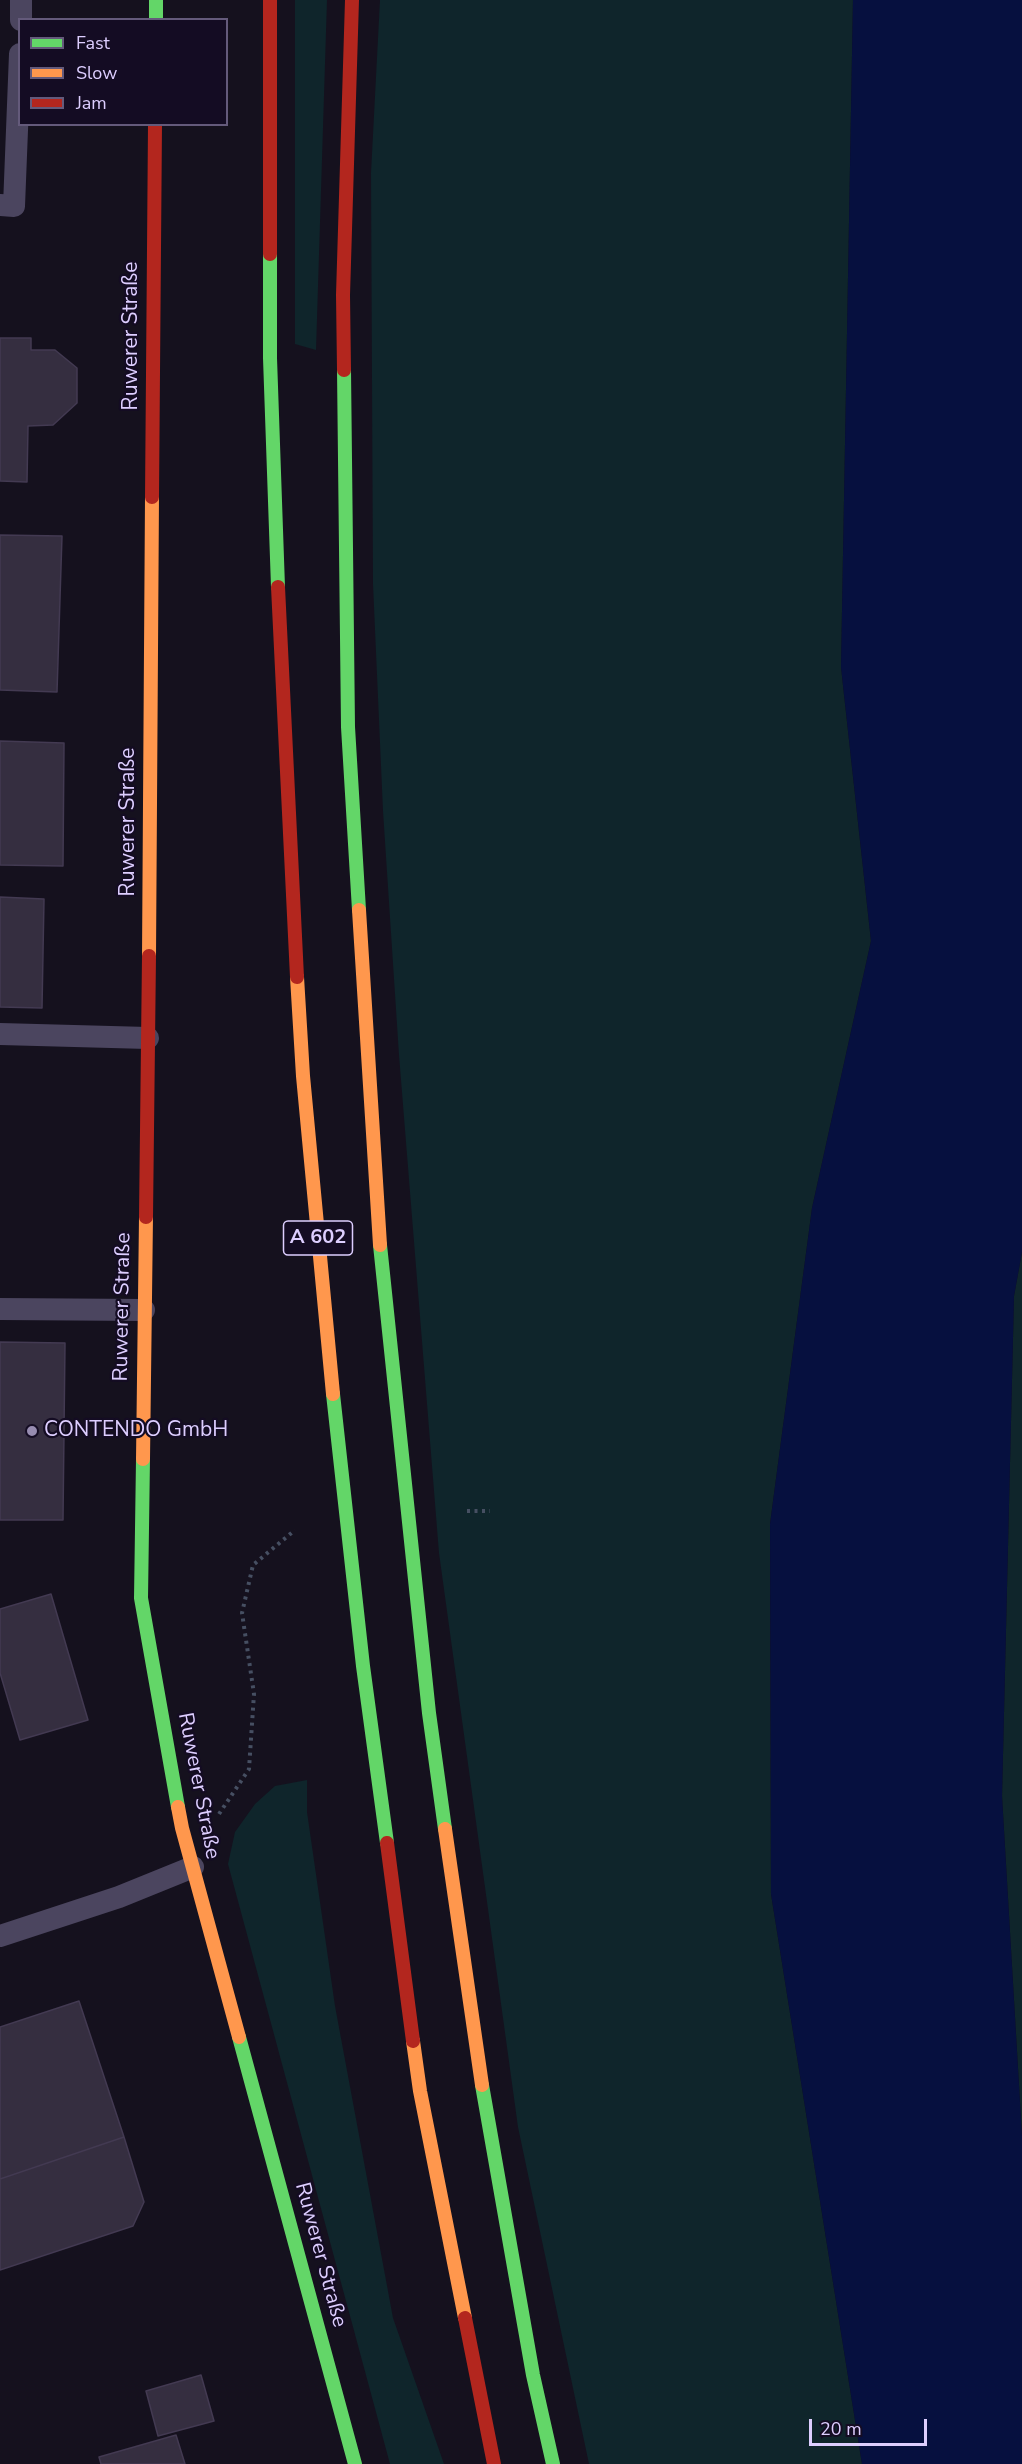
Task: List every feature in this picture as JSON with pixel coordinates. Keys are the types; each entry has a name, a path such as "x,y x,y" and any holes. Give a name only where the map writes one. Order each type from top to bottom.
{"main road":[{"path":"156,0 156,18"},
{"name":"A 602","path":"270,0 270,358 283,717 303,1076 326,1321 363,1666 420,2091 494,2464"},
{"name":"A 602","path":"352,0 343,295 348,727 378,1225 432,1737 483,2093 533,2375 553,2464"},
{"name":"Ruwerer Straße","path":"155,126 141,1598 182,1828 355,2464"}],"lane":[{"path":"21,0 21,18"},
{"path":"0,205 14,206 18,105"},
{"path":"0,1034 148,1038"},
{"path":"0,1309 144,1310"},
{"path":"0,1936 119,1897 193,1867"}],"path":[{"path":"467,1511 490,1510"},
{"path":"182,1828 217,1817 249,1769 254,1694 242,1613 253,1565 295,1530"}],"shaded area":[{"path":"295,0 327,0 316,350 295,344"},
{"path":"380,0 853,0 841,667 871,941 812,1208 770,1524 771,1894 862,2464 589,2464 518,2127 439,1553 399,1055 383,811 373,584 371,173"},
{"path":"853,0 1022,0 1022,1252 1014,1296 1002,1796 1022,2136 1022,2464 862,2464 771,1894 770,1524 812,1208 871,941 841,667"},
{"path":"1022,1252 1022,2136 1002,1796 1014,1296"},
{"path":"307,1780 307,1812 335,2006 393,2318 444,2464 390,2464 228,1864 235,1832 255,1804 275,1786"}],"building":[{"path":"0,338 31,338 31,350 55,350 77,368 77,403 53,425 28,426 27,482 0,481"},
{"path":"0,535 62,536 57,692 0,690"},
{"path":"0,741 64,743 63,866 0,865"},
{"path":"0,897 44,899 42,1008 0,1007"},
{"name":"CONTENDO GmbH","path":"0,1342 65,1343 63,1520 0,1520"},
{"path":"51,1594 88,1720 20,1740 0,1673 0,1609"},
{"path":"79,2001 124,2137 0,2179 0,2027"},
{"path":"124,2137 144,2202 133,2226 0,2270 0,2179"},
{"path":"201,2375 214,2421 158,2436 146,2391"},
{"path":"176,2435 185,2464 101,2464 99,2457"}],"traffic: fast":[{"path":"156,0 156,18"},
{"path":"270,254 270,358 278,587"},
{"path":"344,370 348,727 359,910"},
{"path":"380,1245 429,1713 445,1829"},
{"path":"333,1394 363,1666 387,1843"},
{"path":"143,1459 141,1598 178,1807"},
{"path":"239,2037 355,2464"},
{"path":"482,2085 533,2375 553,2464"}],"traffic: slow":[{"path":"149,956 152,497"},
{"path":"359,910 380,1245"},
{"path":"297,977 303,1076 333,1394"},
{"path":"143,1459 146,1217"},
{"path":"178,1807 239,2037"},
{"path":"445,1829 482,2085"},
{"path":"413,2041 420,2091 465,2318"}],"traffic: jam":[{"path":"270,0 270,254"},
{"path":"344,370 343,295 352,0"},
{"path":"152,497 155,126"},
{"path":"278,587 297,977"},
{"path":"146,1217 149,956"},
{"path":"387,1843 413,2041"},
{"path":"465,2318 494,2464"}],"place":[{"name":"CONTENDO GmbH","path":"32,1431"}]}
